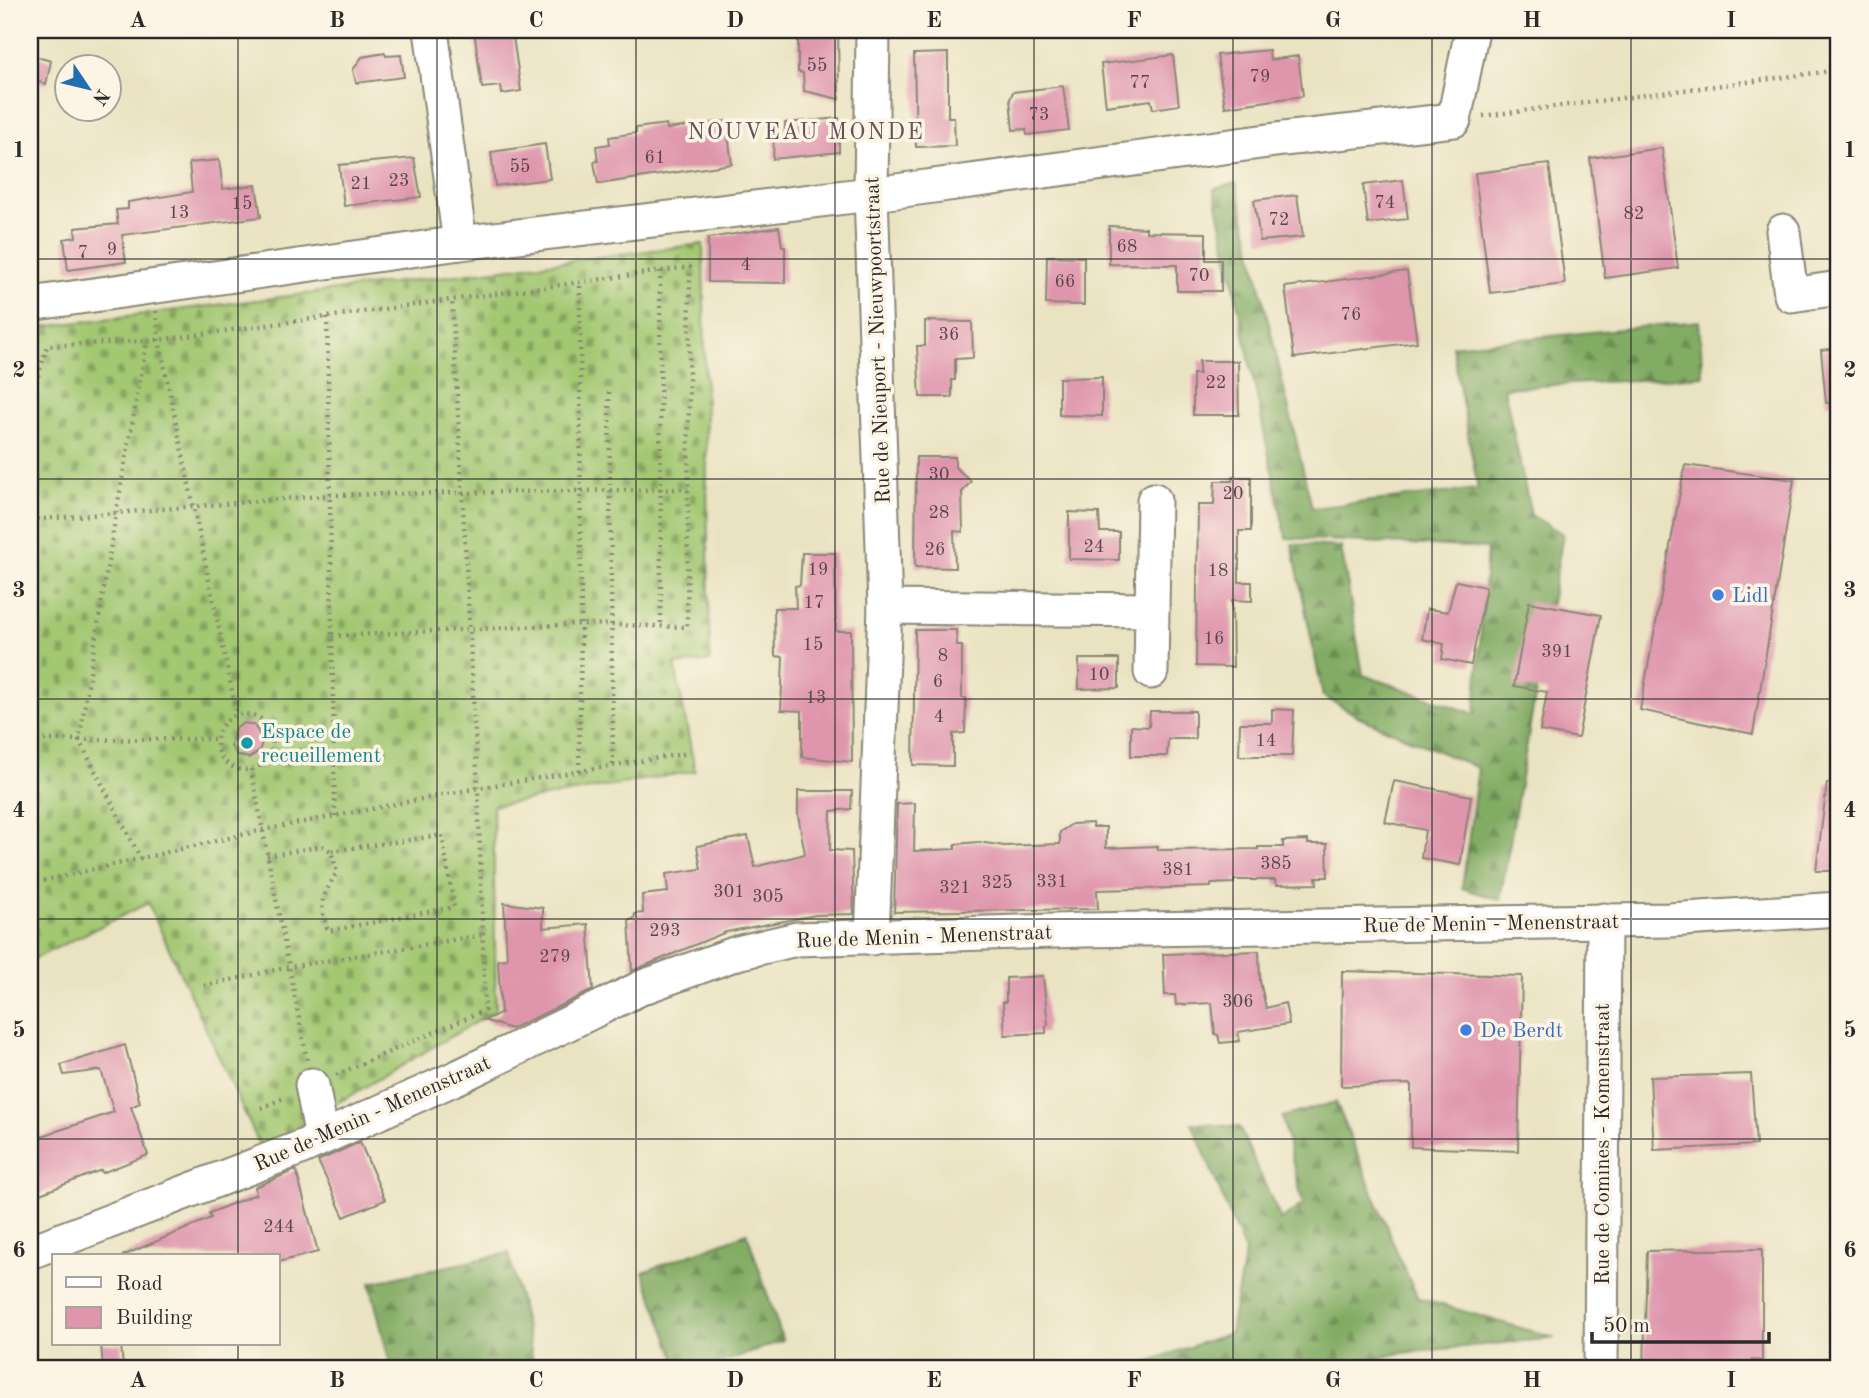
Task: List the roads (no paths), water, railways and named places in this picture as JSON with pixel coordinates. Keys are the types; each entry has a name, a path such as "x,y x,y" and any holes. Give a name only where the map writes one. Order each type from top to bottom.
{"street":[{"path":"431,30 460,243"},
{"name":"Rue de Nieuport - Nieuwpoortstraat","path":"872,938 885,607 871,193 873,30"},
{"path":"30,304 460,243 1283,139 1454,120 1472,30"},
{"path":"1783,231 1791,295 1839,288"},
{"path":"1151,672 1154,500"},
{"path":"885,607 1152,610"},
{"name":"Rue de Menin - Menenstraat","path":"30,1252 322,1138 460,1076 643,988 696,966 797,939 1085,930 1316,928 1710,918 1839,909"},
{"name":"Rue de Comines - Komenstraat","path":"1601,1368 1604,920"},
{"path":"312,1086 322,1138"}],"place":[{"name":"Lidl","path":"1718,595"},
{"name":"Espace de recueillement","path":"247,743"},
{"name":"De Berdt","path":"1466,1030"}],"district":[{"name":"NOUVEAU MONDE","path":"806,131"}]}
